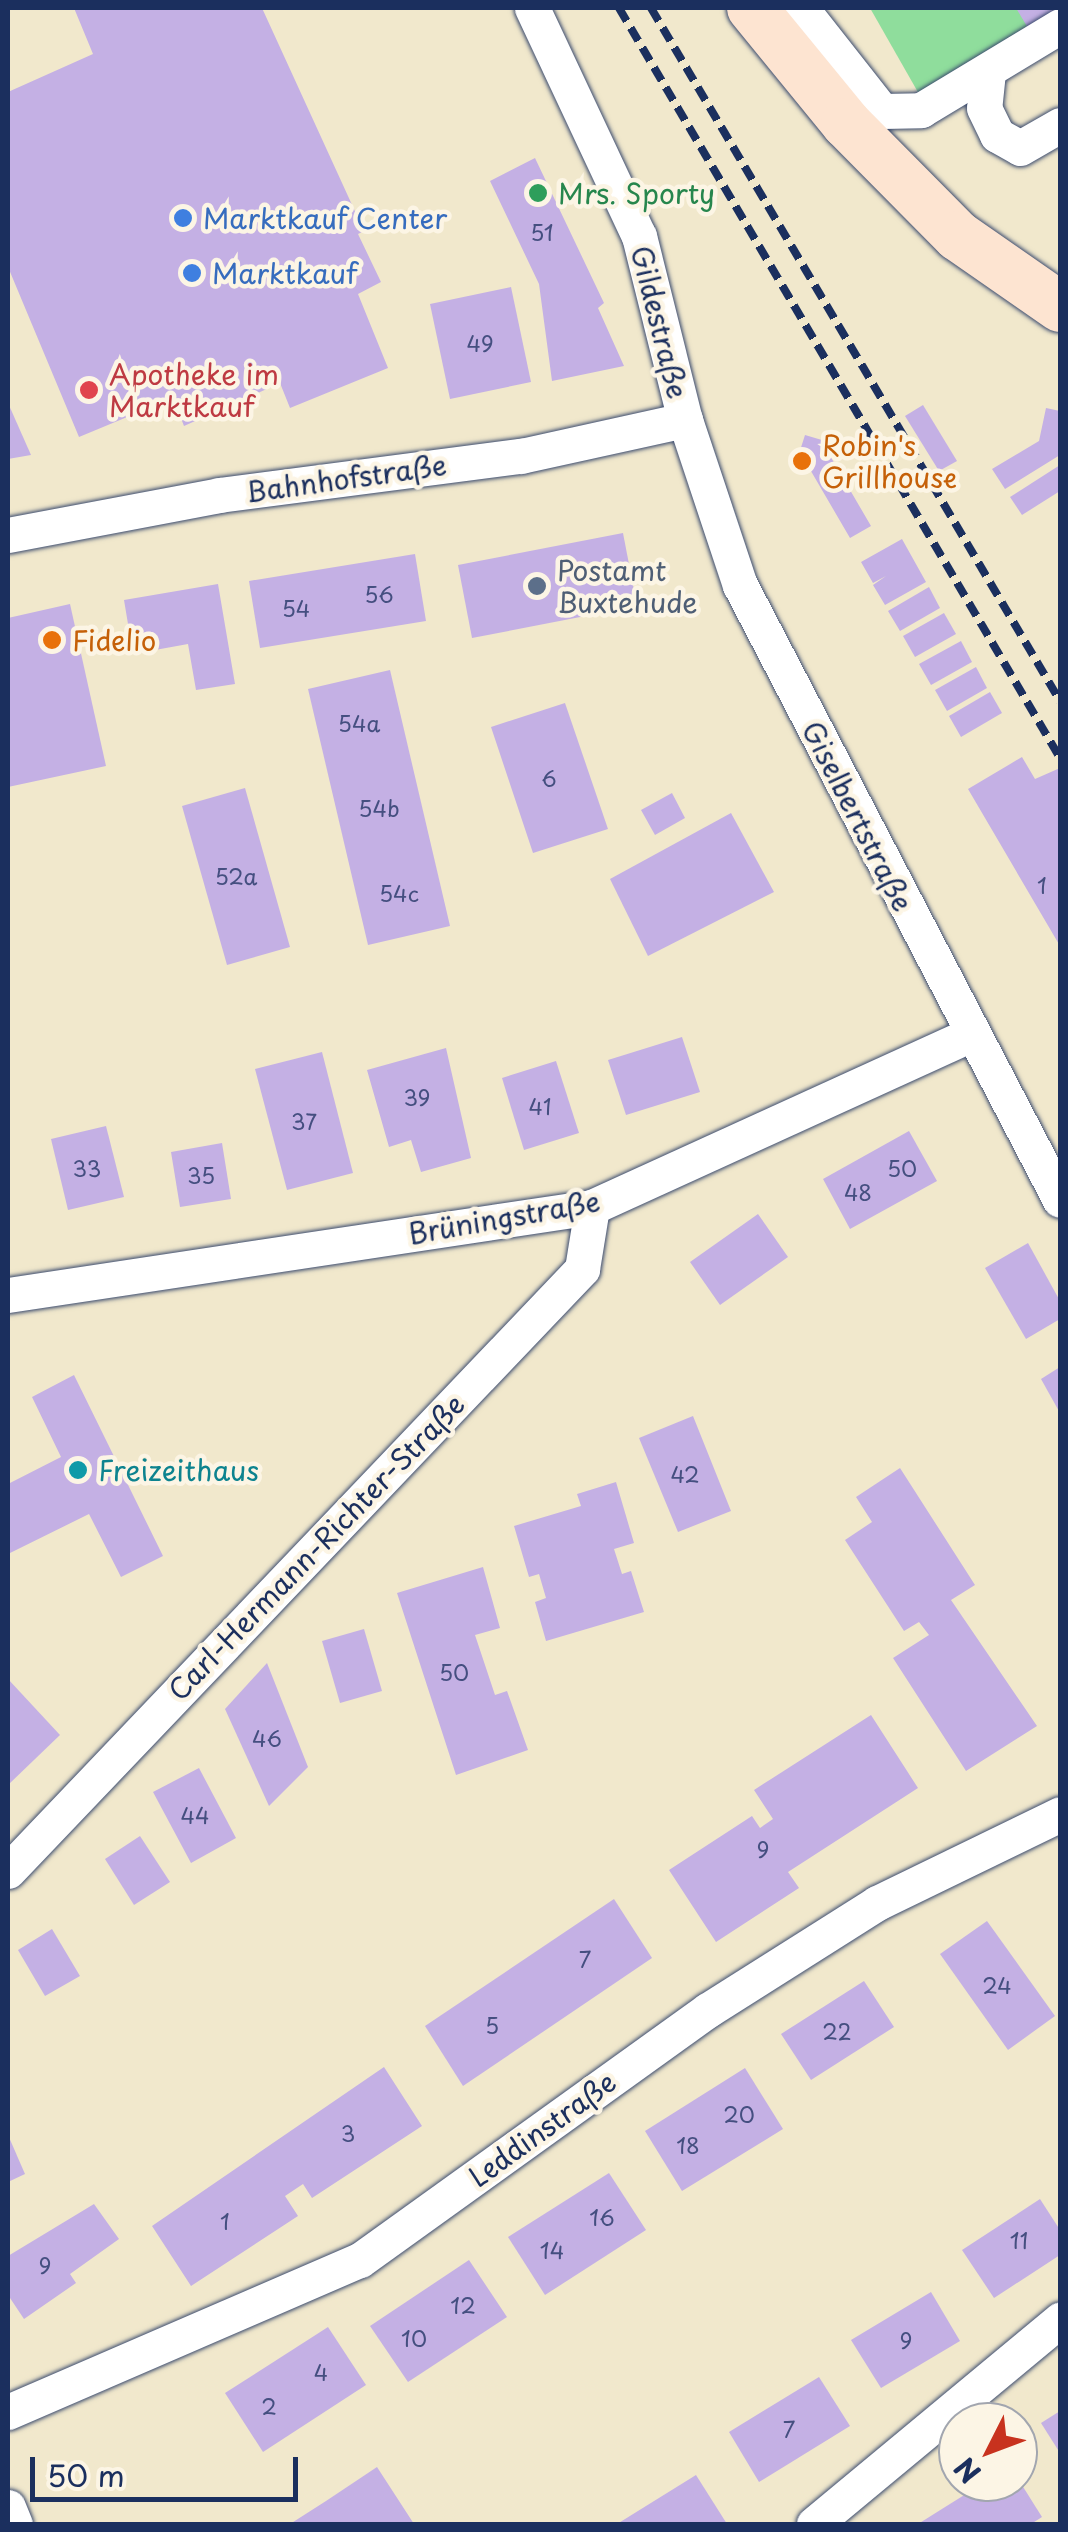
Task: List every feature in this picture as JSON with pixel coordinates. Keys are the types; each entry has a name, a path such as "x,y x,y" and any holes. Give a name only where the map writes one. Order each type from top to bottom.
{"street":[{"name":"Gildestraße","path":"532,8 639,236 685,420"},
{"path":"752,8 878,131 1060,267"},
{"path":"801,8 878,131 958,236 1060,307"},
{"path":"878,131 988,72 1060,26"},
{"path":"988,72 984,108 997,135 1020,148 1060,125"},
{"name":"Bahnhofstraße","path":"8,536 219,496 522,456 685,420"},
{"name":"Giselbertstraße","path":"685,420 740,586 970,1036 1060,1200"},
{"name":"Brüningstraße","path":"8,1295 592,1207 970,1036"},
{"name":"Carl-Hermann-Richter-Straße","path":"8,1871 582,1268 592,1207"},
{"name":"Leddinstraße","path":"8,2412 360,2260 708,2010 877,1902 1060,1814"},
{"path":"814,2524 1060,2320"},
{"path":"8,2507 15,2524"}],"green space":[{"path":"870,8 1060,8 1060,9 919,94"}],"building":[{"name":"Marktkauf Center","path":"74,8 262,8 364,231 358,234 381,282 358,294 388,368 290,408 280,383 184,426 173,398 79,437 8,267 8,92 93,54"},
{"path":"1016,8 1060,8 1060,9 1028,28"},
{"path":"535,158 604,303 598,308 624,366 552,381 539,284 490,181"},
{"path":"511,287 531,382 450,399 430,304"},
{"path":"8,403 31,455 8,459"},
{"path":"923,405 957,461 939,471 905,416"},
{"path":"1046,408 1060,411 1060,455 1005,489 992,469 1039,441"},
{"path":"805,435 832,443 829,454 871,526 850,538 808,466 796,463"},
{"path":"1060,465 1060,491 1022,515 1010,497"},
{"path":"623,533 637,606 472,638 458,565"},
{"path":"902,539 926,582 885,605 873,585 886,576 873,583 861,562"},
{"path":"415,554 426,621 260,648 249,581"},
{"path":"218,584 235,684 196,690 188,644 133,654 124,600"},
{"path":"929,587 940,608 900,631 888,611"},
{"path":"70,604 106,766 8,787 8,618"},
{"path":"944,613 956,634 915,657 903,636"},
{"path":"961,641 972,662 931,685 919,664"},
{"path":"976,667 987,688 947,711 935,690"},
{"path":"390,670 450,926 368,945 308,689"},
{"path":"990,692 1002,713 961,737 949,716"},
{"path":"565,703 608,829 533,853 491,727"},
{"path":"1022,757 1035,779 1060,768 1060,946 968,789"},
{"path":"245,788 290,947 227,965 182,806"},
{"path":"672,793 685,818 655,835 641,810"},
{"path":"731,813 774,892 648,956 610,879"},
{"path":"682,1037 700,1092 626,1115 608,1060"},
{"path":"446,1048 471,1158 421,1172 411,1140 389,1147 367,1070"},
{"path":"322,1052 353,1173 287,1190 255,1069"},
{"path":"556,1061 579,1133 524,1150 502,1078"},
{"path":"106,1126 124,1197 68,1210 51,1139"},
{"path":"909,1131 937,1181 850,1229 823,1179"},
{"path":"222,1143 231,1199 180,1207 171,1152"},
{"path":"758,1214 788,1257 720,1305 690,1262"},
{"path":"1028,1243 1060,1301 1060,1319 1026,1339 985,1268"},
{"path":"1060,1367 1060,1413 1041,1379"},
{"name":"Freizeithaus","path":"74,1375 163,1556 121,1577 89,1514 8,1554 8,1484 61,1457 32,1397"},
{"path":"693,1416 731,1511 678,1532 639,1438"},
{"path":"900,1468 975,1585 951,1600 1037,1726 966,1771 893,1658 929,1635 919,1622 904,1631 845,1540 872,1522 856,1497"},
{"path":"616,1482 634,1543 614,1549 622,1574 631,1571 644,1612 546,1641 535,1602 546,1598 539,1574 529,1577 514,1526 581,1506 577,1494"},
{"path":"483,1567 500,1628 475,1635 495,1695 507,1691 528,1750 456,1775 397,1593"},
{"path":"364,1629 382,1691 340,1703 322,1641"},
{"path":"267,1663 308,1767 269,1806 225,1709"},
{"path":"8,1679 60,1735 8,1785"},
{"path":"871,1715 918,1788 788,1872 799,1888 716,1942 669,1870 752,1816 760,1828 773,1819 754,1790"},
{"path":"199,1768 236,1838 191,1863 153,1792"},
{"path":"140,1836 170,1882 134,1905 105,1859"},
{"path":"614,1899 652,1958 463,2086 425,2026"},
{"path":"987,1921 1055,2016 1008,2050 940,1954"},
{"path":"52,1929 80,1976 45,1996 18,1950"},
{"path":"864,1981 894,2027 811,2080 781,2034"},
{"path":"384,2067 422,2126 312,2198 303,2184 285,2196 298,2216 191,2286 152,2226"},
{"path":"745,2068 783,2129 682,2191 645,2131"},
{"path":"8,2135 25,2174 8,2182"},
{"path":"609,2173 646,2230 545,2295 508,2237"},
{"path":"1040,2199 1060,2230 1060,2255 994,2298 962,2250"},
{"path":"94,2204 119,2239 70,2274 76,2283 24,2319 8,2295 8,2256"},
{"path":"469,2260 507,2317 408,2382 370,2326"},
{"path":"931,2292 960,2341 881,2388 851,2340"},
{"path":"328,2327 366,2385 263,2452 225,2393"},
{"path":"819,2377 850,2426 759,2482 729,2432"},
{"path":"1060,2411 1060,2453 1041,2423"},
{"path":"377,2467 414,2524 290,2524 326,2501"},
{"path":"696,2475 727,2524 617,2524"},
{"path":"953,2502 1033,2502 1042,2517 1031,2524 918,2524"}],"railway":[{"path":"619,8 1060,758"},
{"path":"651,8 1060,701"}],"place":[{"name":"Mrs. Sporty","path":"538,193"},
{"name":"Marktkauf Center","path":"183,218"},
{"name":"Marktkauf","path":"192,273"},
{"name":"Apotheke im Marktkauf","path":"89,390"},
{"name":"Robin's Grillhouse","path":"802,461"},
{"name":"Postamt Buxtehude","path":"537,586"},
{"name":"Fidelio","path":"52,640"},
{"name":"Freizeithaus","path":"78,1470"}]}
